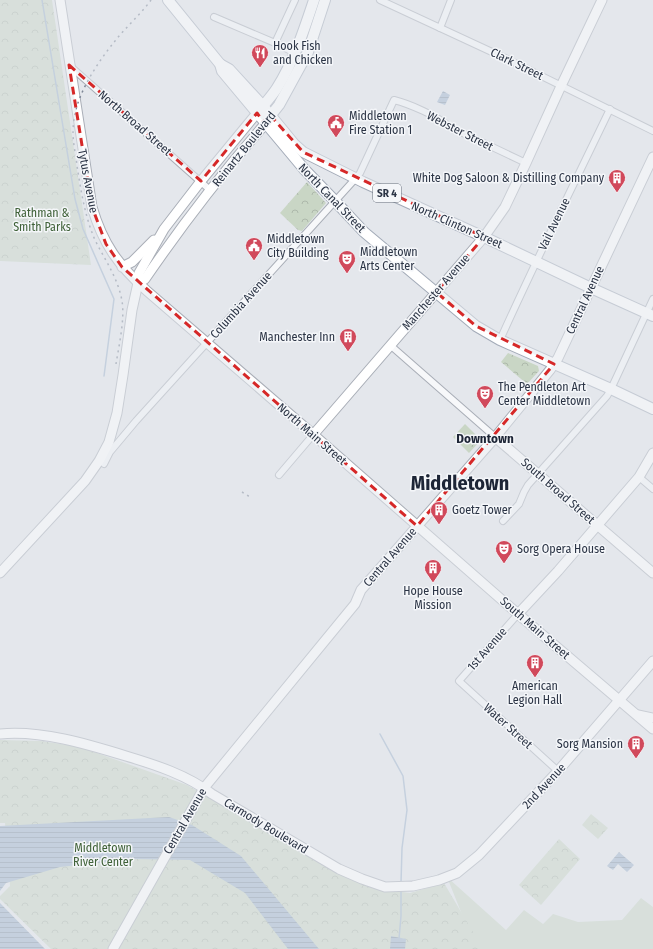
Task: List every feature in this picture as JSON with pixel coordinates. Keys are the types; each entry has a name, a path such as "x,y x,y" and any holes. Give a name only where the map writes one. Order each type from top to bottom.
{"main road":[{"name":"SR 4","path":"168,0 220,64 222,72 260,109"},
{"name":"Reinartz Boulevard","path":"260,109 277,88 295,53 314,0"},
{"name":"Reinartz Boulevard","path":"268,120 279,105 308,52 325,0"},
{"name":"North Canal Street","path":"260,109 304,169 364,232 476,326 500,340 554,364"},
{"name":"North Clinton Street","path":"268,120 300,150 312,157 421,209 484,236 591,288"},
{"name":"SR 4","path":"591,288 650,315"},
{"name":"SR 4","path":"554,364 653,409"}],"street":[{"name":"Tytus Avenue","path":"60,0 92,207 101,233 106,244 122,267 138,283 207,343"},
{"path":"275,43 295,0"},
{"name":"Clark Street","path":"380,0 653,130"},
{"path":"440,28 451,0"},
{"name":"Manchester Avenue","path":"278,475 484,236 505,207 602,0"},
{"path":"214,17 295,53"},
{"name":"North Broad Street","path":"69,65 210,190"},
{"name":"Webster Street","path":"394,100 403,102 443,121 450,126 526,163"},
{"name":"Columbia Avenue","path":"0,573 102,463 136,421 356,178 360,173 394,100"},
{"name":"Reinartz Boulevard","path":"102,463 117,413 139,273 164,229 260,109"},
{"name":"Vail Avenue","path":"500,340 535,262 610,109"},
{"name":"Reinartz Boulevard","path":"138,283 145,279 182,226 268,120"},
{"name":"Central Avenue","path":"113,949 204,788 355,604 361,590 495,437 554,364 650,169 653,157"},
{"path":"122,267 132,262 164,229"},
{"path":"503,521 519,504 526,489 607,396 650,315 653,299"},
{"name":"North Main Street","path":"207,343 417,526"},
{"name":"South Broad Street","path":"390,345 653,573"},
{"name":"1st Avenue","path":"459,682 598,526 639,477 653,453"},
{"path":"639,477 653,489"},
{"name":"South Main Street","path":"417,526 653,729"},
{"name":"2nd Avenue","path":"439,880 457,873 479,855 558,771 653,661"},
{"name":"Water Street","path":"459,682 558,771"},
{"path":"637,715 653,718"},
{"name":"Carmody Boulevard","path":"0,734 10,733 46,736 92,745 145,762 180,776 204,788 339,869 385,887 413,886 439,880"}],"highlighted area":[{"path":"69,65 201,181 257,113 265,124 271,116 303,152 484,237 436,292 476,326 554,364 417,526 122,267 106,244 92,207"}],"green space":[{"name":"Rathman & Smith Parks","path":"0,0 52,0 91,265 0,261"},
{"path":"307,182 326,203 302,231 298,230 280,213"},
{"path":"508,353 538,366 539,371 527,384 501,362"},
{"path":"465,424 481,440 469,453 453,437"},
{"name":"Middletown River Center","path":"0,740 41,741 80,747 187,785 344,876 374,888 410,893 444,883 483,949 51,949 0,899 0,896 10,886 5,823 0,823"},
{"path":"591,814 608,828 598,839 582,825"},
{"path":"559,839 580,859 541,905 519,885"},
{"path":"447,877 506,930 524,910 543,924 553,914 578,922 622,920 641,898 653,907 653,949 482,949 467,927"}],"water":[{"path":"443,91 450,95 445,105 437,102"},
{"path":"169,817 192,825 241,856 319,949 288,949 245,893 190,860 133,859 60,867 6,883 0,891 0,826"},
{"path":"619,852 634,865 627,872 618,864 613,870 607,866"},
{"path":"0,903 45,949 0,949"},
{"path":"391,936 406,939 405,949 390,949"}],"waterway":[{"path":"42,0 75,199 83,229 114,299 104,376"},
{"path":"380,734 403,776 407,810 402,848 401,883"},
{"path":"399,939 401,889"}],"railway":[{"path":"116,364 122,324 122,301 118,285 95,240 86,213 80,185 73,133 75,113 79,99 96,67 115,41 151,0"},
{"path":"242,492 250,497"}],"place":[{"name":"Hook Fish and Chicken","path":"260,68"},
{"name":"Middletown Fire Station 1","path":"336,138"},
{"name":"White Dog Saloon & Distilling Company","path":"617,193"},
{"name":"Middletown City Building","path":"254,261"},
{"name":"Middletown Arts Center","path":"347,274"},
{"name":"Manchester Inn","path":"348,352"},
{"name":"The Pendleton Art Center Middletown","path":"485,409"},
{"name":"Goetz Tower","path":"439,525"},
{"name":"Sorg Opera House","path":"504,564"},
{"name":"Hope House Mission","path":"433,583"},
{"name":"American Legion Hall","path":"535,678"},
{"name":"Sorg Mansion","path":"636,759"}],"district":[{"name":"Downtown","path":"485,438"},
{"name":"Middletown","path":"460,483"}]}
